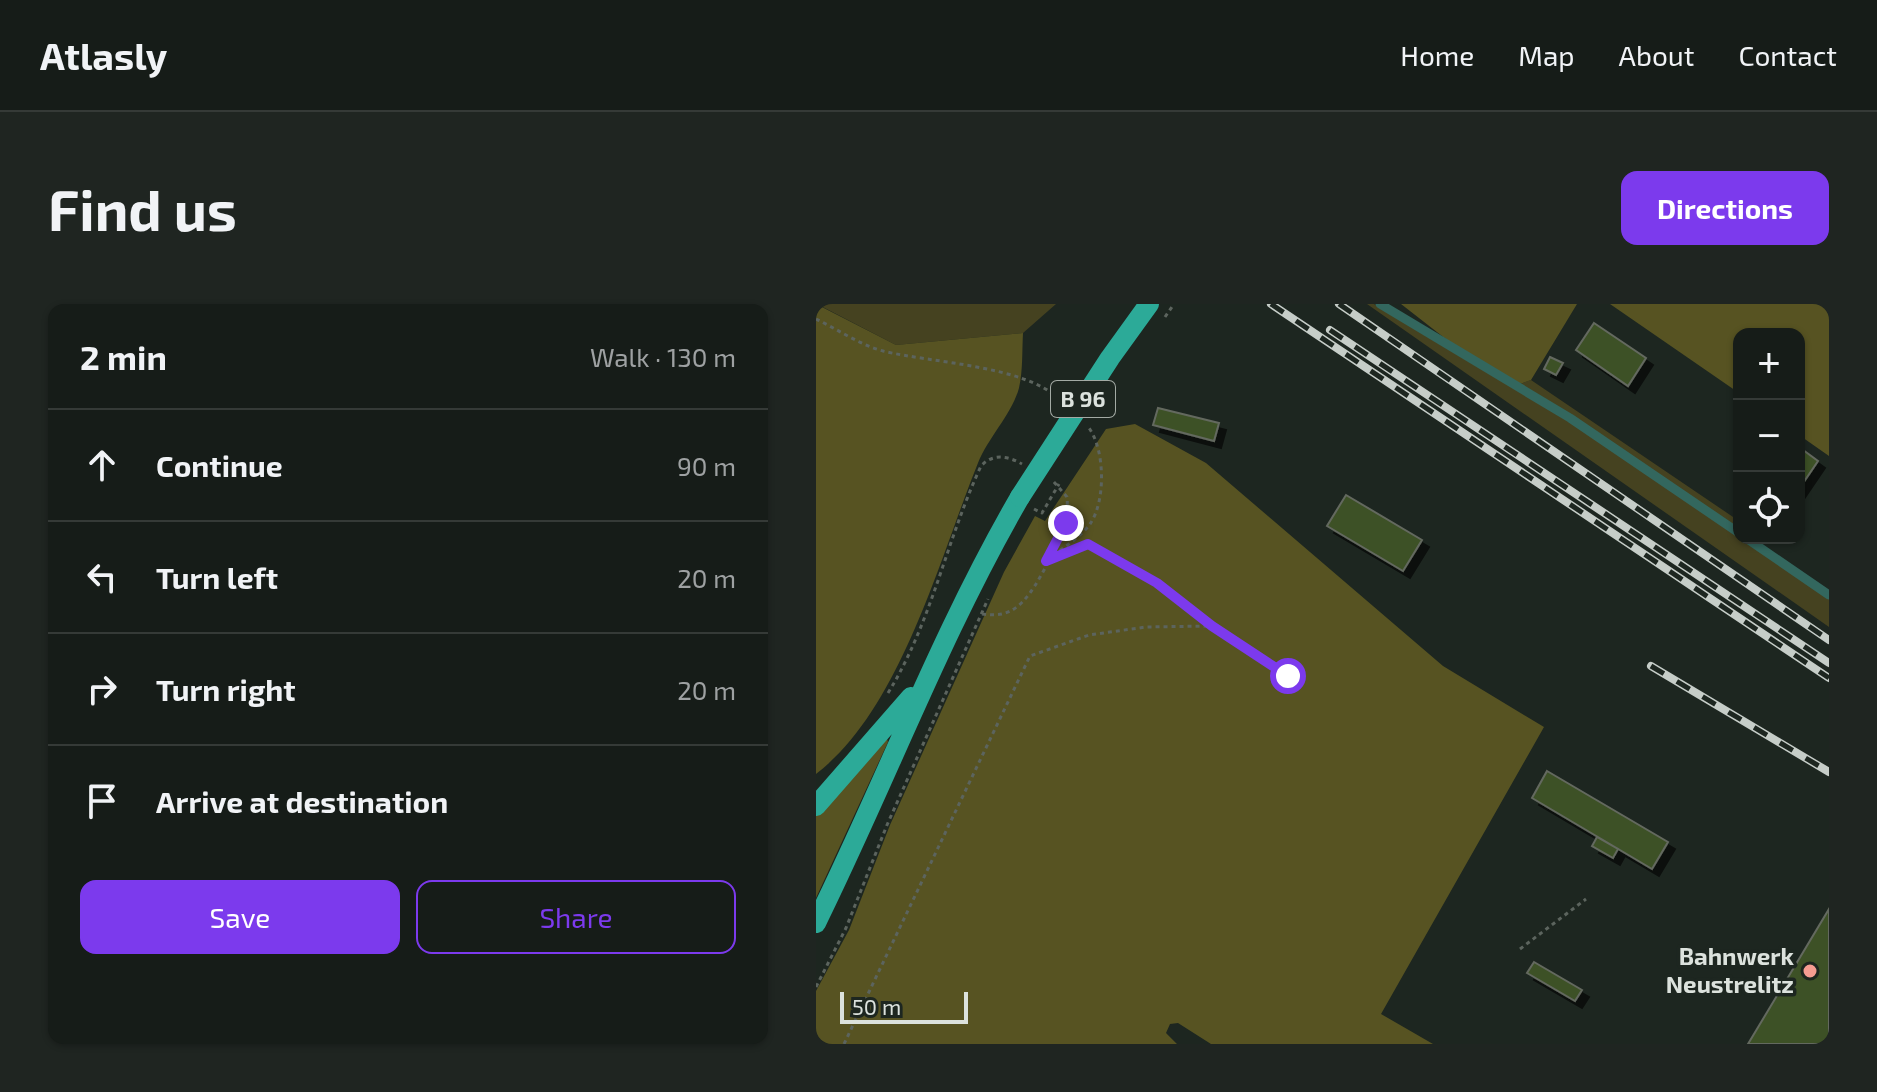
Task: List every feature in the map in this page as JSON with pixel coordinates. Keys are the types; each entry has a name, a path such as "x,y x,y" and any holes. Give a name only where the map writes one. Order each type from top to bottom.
{"main road":[{"name":"B 96","path":"816,923 856,842 928,675 987,555 1020,497 1110,358 1149,304"},
{"name":"B 96","path":"816,806 928,675"}],"lane":[{"path":"1380,304 1570,418 1733,529"},
{"path":"1755,544 1829,595"}],"path":[{"path":"816,319 880,350 1007,375 1055,394"},
{"path":"1046,561 1089,526 1094,516 1101,467 1092,431"},
{"path":"883,701 918,636 981,466 993,457 1016,461"},
{"path":"982,614 1008,612 1023,602 1068,514 1067,497 1059,484 1042,513 1034,509 1028,521"},
{"path":"1046,561 1088,544 1157,583 1212,626 1288,676"},
{"path":"816,987 846,928 887,825 992,592"},
{"path":"844,1044 1030,656 1089,635 1146,627 1212,626"},
{"path":"1520,949 1586,899"}],"shaded area":[{"path":"816,304 896,345 1023,333 1021,375 1016,398 978,463 914,630 872,711 846,746 816,774"},
{"path":"817,304 1056,304 1023,333 896,345"},
{"path":"1367,304 1374,304 1569,421 1733,533 1733,544 1749,544 1829,599 1829,627"},
{"path":"1401,304 1577,304 1531,380 1520,384 1451,343"},
{"path":"1610,304 1829,304 1829,456 1805,439 1805,328 1733,328 1733,389"},
{"path":"1531,380 1733,517 1733,526 1520,384"},
{"path":"1135,424 1206,463 1443,666 1544,727 1381,1014 1433,1044 1211,1044 1178,1023 1170,1024 1166,1033 1177,1044 816,1044 816,991 849,930 890,825 1004,572 1035,516 1045,521 1106,429"},
{"path":"886,735 888,742 816,898 816,813"}],"building":[{"path":"1594,323 1646,358 1628,386 1576,350"},
{"path":"1550,357 1563,363 1556,375 1544,369"},
{"path":"1158,408 1219,423 1214,441 1153,425"},
{"path":"1805,451 1818,461 1805,480"},
{"path":"1346,495 1422,540 1403,571 1327,526"},
{"path":"1547,771 1668,842 1652,869 1532,798"},
{"path":"1597,837 1618,849 1613,858 1592,846"},
{"name":"Bahnwerk Neustrelitz","path":"1829,909 1829,1044 1748,1044"},
{"path":"1534,962 1582,990 1575,1001 1527,973"}],"railway":[{"path":"1271,304 1829,678"},
{"path":"1339,304 1829,640"},
{"path":"1330,330 1829,663"},
{"path":"1651,666 1829,772"}],"place":[{"name":"Bahnwerk Neustrelitz","path":"1810,971"}],"route":[{"path":"1066,523 1046,561 1088,544 1157,583 1212,626 1288,676"}]}
